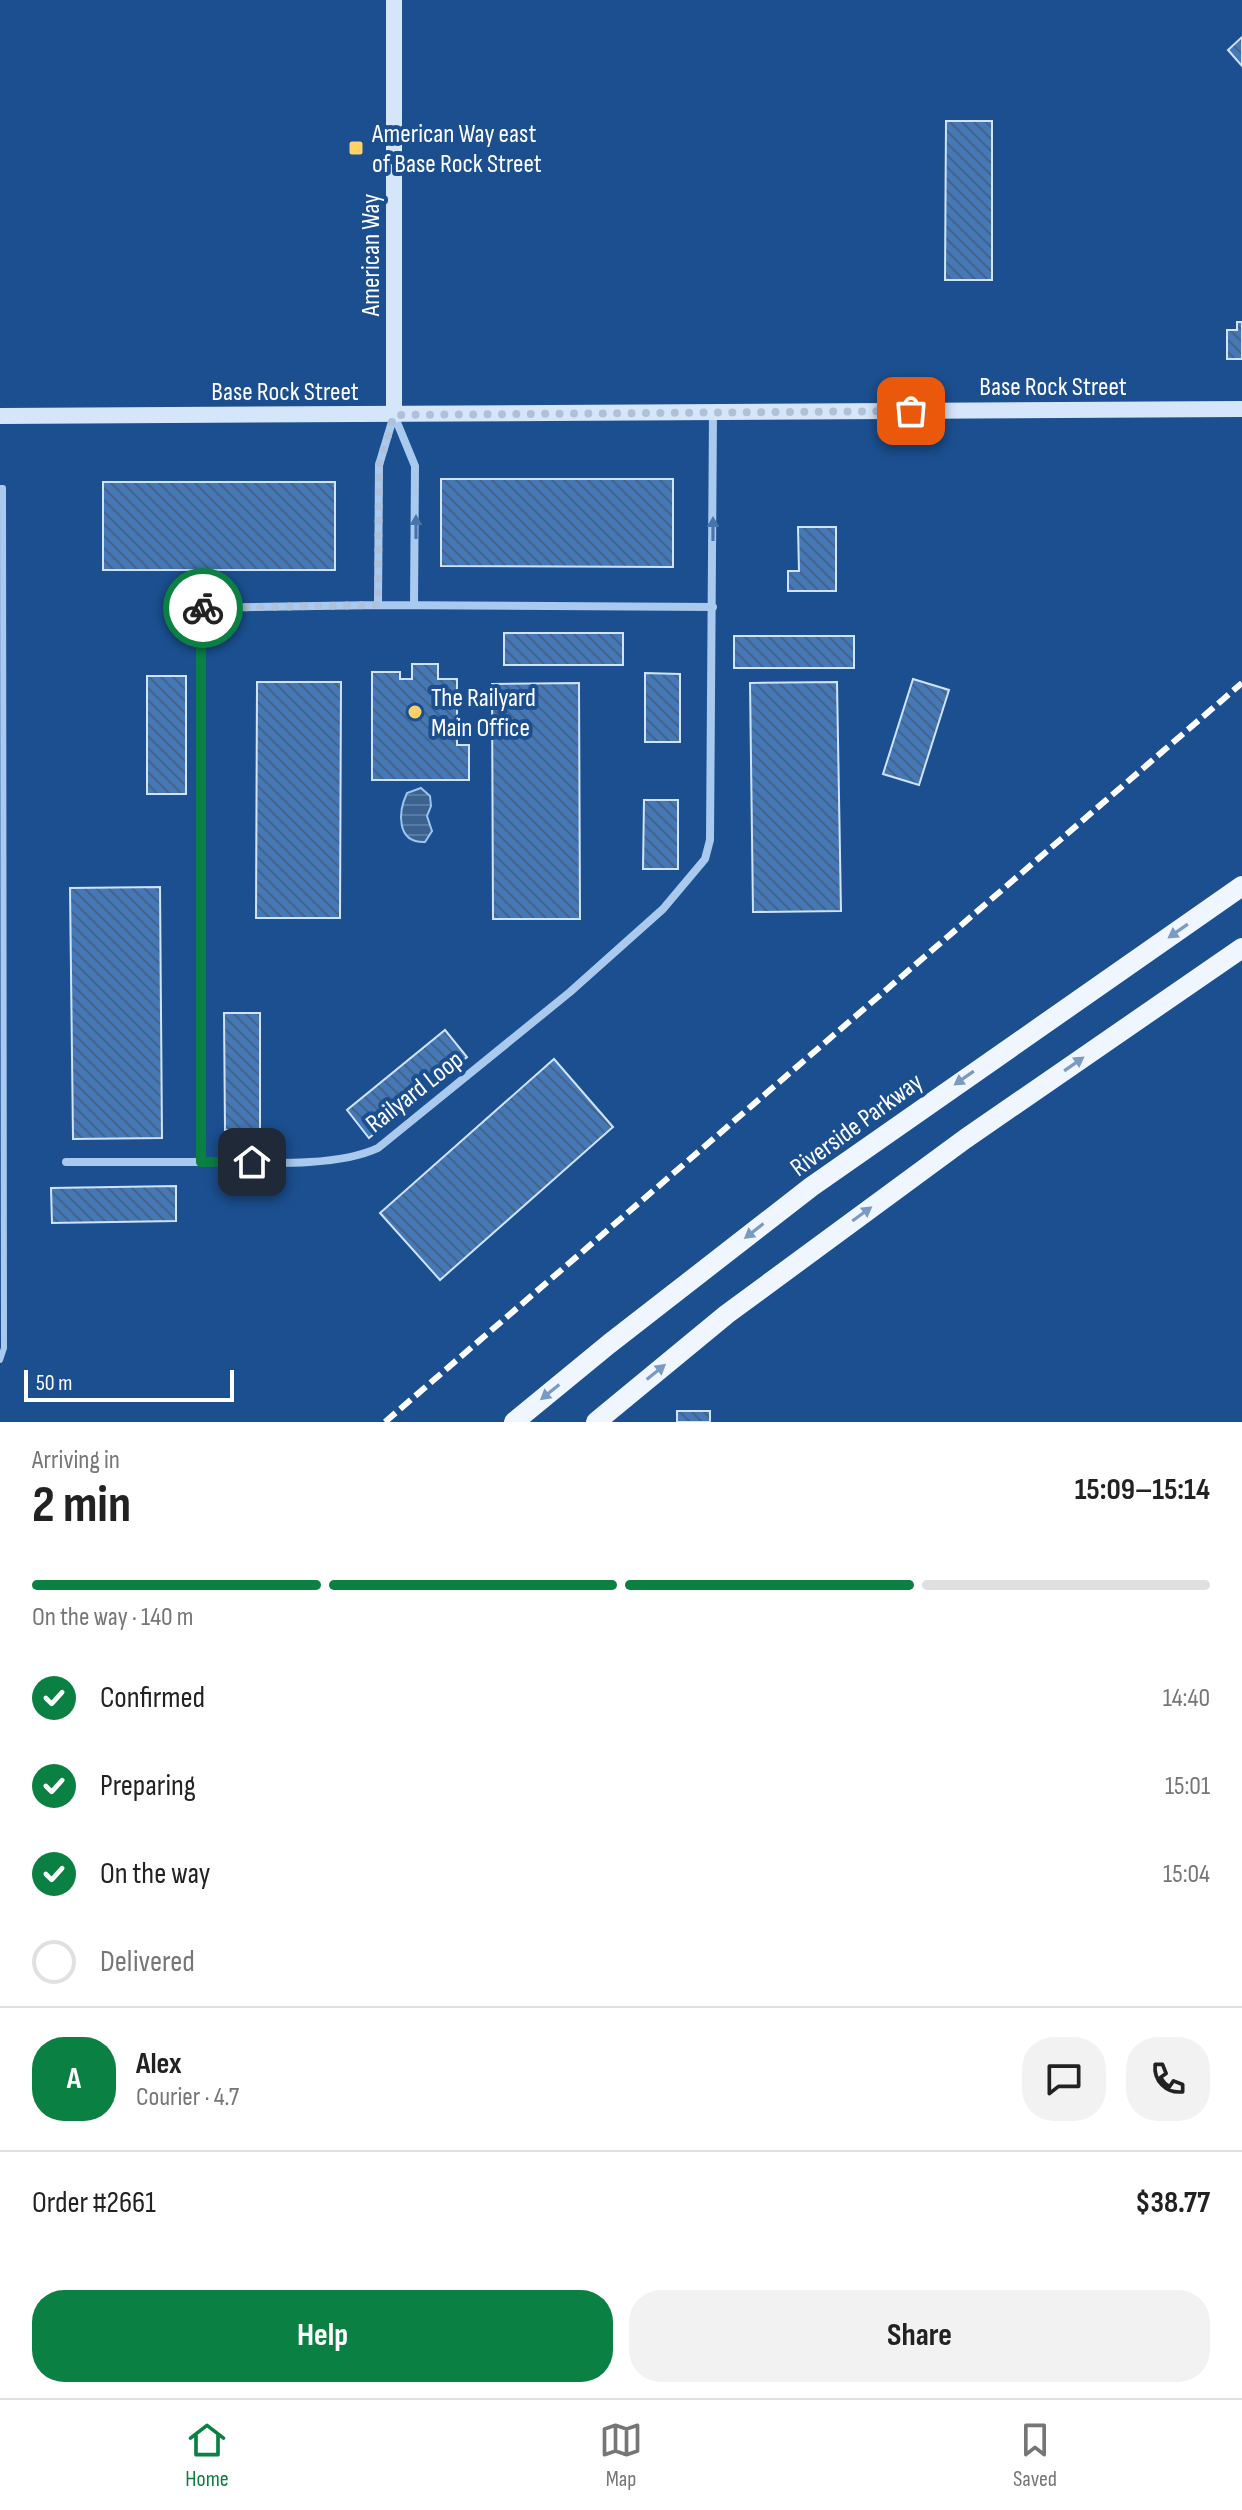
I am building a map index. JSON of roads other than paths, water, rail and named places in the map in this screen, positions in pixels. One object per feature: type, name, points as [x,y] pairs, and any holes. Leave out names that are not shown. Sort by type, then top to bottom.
[{"type":"main road","name":"Riverside Parkway","points":[[514,1422],[811,1187],[1242,886]]},
{"type":"main road","points":[[596,1422],[727,1314],[952,1148],[1242,948]]},
{"type":"street","name":"American Way","points":[[394,0],[394,415]]},
{"type":"street","name":"Base Rock Street","points":[[0,416],[1242,409]]},
{"type":"street","name":"Railyard Loop","points":[[66,1162],[306,1161],[362,1155],[378,1148],[570,992],[663,909],[705,859],[710,840],[713,412]]},
{"type":"street","points":[[378,605],[379,465],[394,415]]},
{"type":"street","points":[[394,415],[415,466],[414,605]]},
{"type":"street","points":[[201,1162],[201,608],[378,605],[713,607]]},
{"type":"lane","points":[[0,488],[3,488],[4,1285],[4,1348],[0,1360]]},
{"type":"water","points":[[421,788],[430,796],[431,806],[427,816],[432,831],[425,842],[416,841],[404,832],[401,817],[407,793]]},
{"type":"railway","points":[[385,1422],[1242,683]]},
{"type":"place","name":"American Way east of Base Rock Street","points":[[356,148]]},
{"type":"place","name":"The Railyard Main Office","points":[[415,712]]}]
